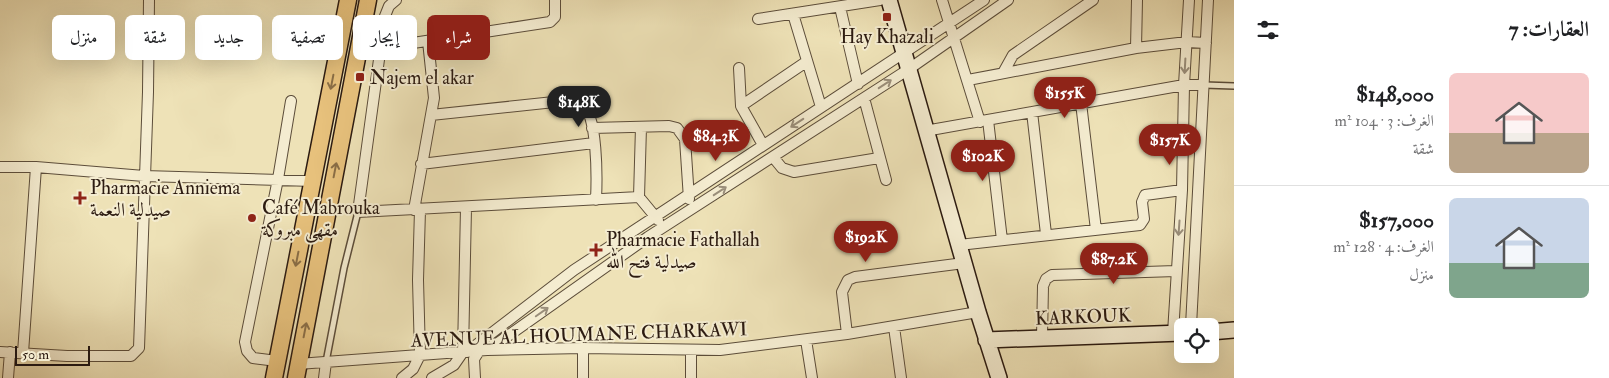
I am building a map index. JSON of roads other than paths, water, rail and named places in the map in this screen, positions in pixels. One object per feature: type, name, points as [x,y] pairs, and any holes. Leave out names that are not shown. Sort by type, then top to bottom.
[{"type":"main road","points":[[348,0],[276,365],[285,377],[298,367],[368,0]]},
{"type":"main road","points":[[888,0],[905,53],[986,340],[999,378]]},
{"type":"main road","points":[[1219,331],[1234,330]]},
{"type":"main road","name":"KARKOUK","points":[[986,340],[1174,333]]},
{"type":"main road","points":[[276,365],[292,348],[298,367]]},
{"type":"street","points":[[8,378],[5,352],[131,356],[136,354],[139,348],[149,0]]},
{"type":"street","points":[[386,15],[387,10],[396,0]]},
{"type":"street","points":[[490,32],[552,22],[556,16],[555,0]]},
{"type":"street","points":[[758,19],[880,0]]},
{"type":"street","points":[[942,0],[968,80],[984,121],[1002,240]]},
{"type":"street","points":[[432,378],[448,370],[465,352],[574,270],[984,0]]},
{"type":"street","points":[[475,378],[474,359],[483,350],[663,227],[909,69],[1008,0]]},
{"type":"street","points":[[1003,73],[1013,55],[1094,0]]},
{"type":"street","points":[[1136,48],[1137,0]]},
{"type":"street","points":[[1178,318],[1176,271],[1182,190],[1184,85],[1190,0]]},
{"type":"street","points":[[1190,318],[1208,0]]},
{"type":"street","points":[[840,7],[858,84]]},
{"type":"street","points":[[793,14],[821,107]]},
{"type":"street","points":[[968,80],[1136,48],[1187,42],[1206,43]]},
{"type":"street","points":[[380,60],[358,212],[466,208],[639,197]]},
{"type":"street","points":[[402,378],[413,369],[420,355],[417,210],[421,164],[434,98],[431,60]]},
{"type":"street","points":[[741,106],[806,62]]},
{"type":"street","points":[[739,68],[741,106],[763,145]]},
{"type":"street","points":[[926,131],[1184,85],[1204,85]]},
{"type":"street","points":[[864,98],[886,180]]},
{"type":"street","points":[[276,365],[253,358],[245,347],[278,179],[291,101]]},
{"type":"street","points":[[431,116],[577,101],[584,104],[592,128],[597,159],[596,200]]},
{"type":"street","points":[[1081,103],[1096,230]]},
{"type":"street","points":[[1032,112],[1046,234]]},
{"type":"street","points":[[592,128],[669,126],[681,131],[685,139],[690,210]]},
{"type":"street","points":[[641,127],[639,197],[663,227]]},
{"type":"street","points":[[421,164],[594,143]]},
{"type":"street","points":[[773,157],[782,168],[794,172],[880,158]]},
{"type":"street","points":[[0,167],[144,176],[313,181]]},
{"type":"street","points":[[23,353],[36,168]]},
{"type":"street","points":[[959,246],[1046,234],[1140,225],[1144,219],[1142,202],[1144,195],[1182,190]]},
{"type":"street","points":[[465,352],[466,208]]},
{"type":"street","points":[[847,334],[842,292],[848,280],[964,263]]},
{"type":"street","points":[[1042,337],[1043,286],[1046,279],[1052,275],[1176,271]]},
{"type":"street","name":"AVENUE AL HOUMANE CHARKAWI","points":[[298,367],[326,362],[483,350],[583,348],[720,350],[847,334],[978,312]]},
{"type":"street","points":[[894,327],[901,378]]},
{"type":"street","points":[[806,340],[812,378]]},
{"type":"street","points":[[583,348],[583,378]]},
{"type":"street","points":[[691,351],[691,378]]},
{"type":"street","points":[[324,378],[326,362]]},
{"type":"lane","points":[[1204,85],[1234,86]]},
{"type":"lane","points":[[326,362],[344,268],[358,212]]},
{"type":"place","name":"Hay Khazali","points":[[887,17]]},
{"type":"place","name":"Najem el akar","points":[[360,77]]},
{"type":"place","name":"Pharmacie Anniema صيدلية النعمة","points":[[80,198]]},
{"type":"place","name":"Café Mabrouka مقهى مبروكة","points":[[252,218]]},
{"type":"place","name":"Pharmacie Fathallah صيدلية فتح الله","points":[[596,250]]}]
